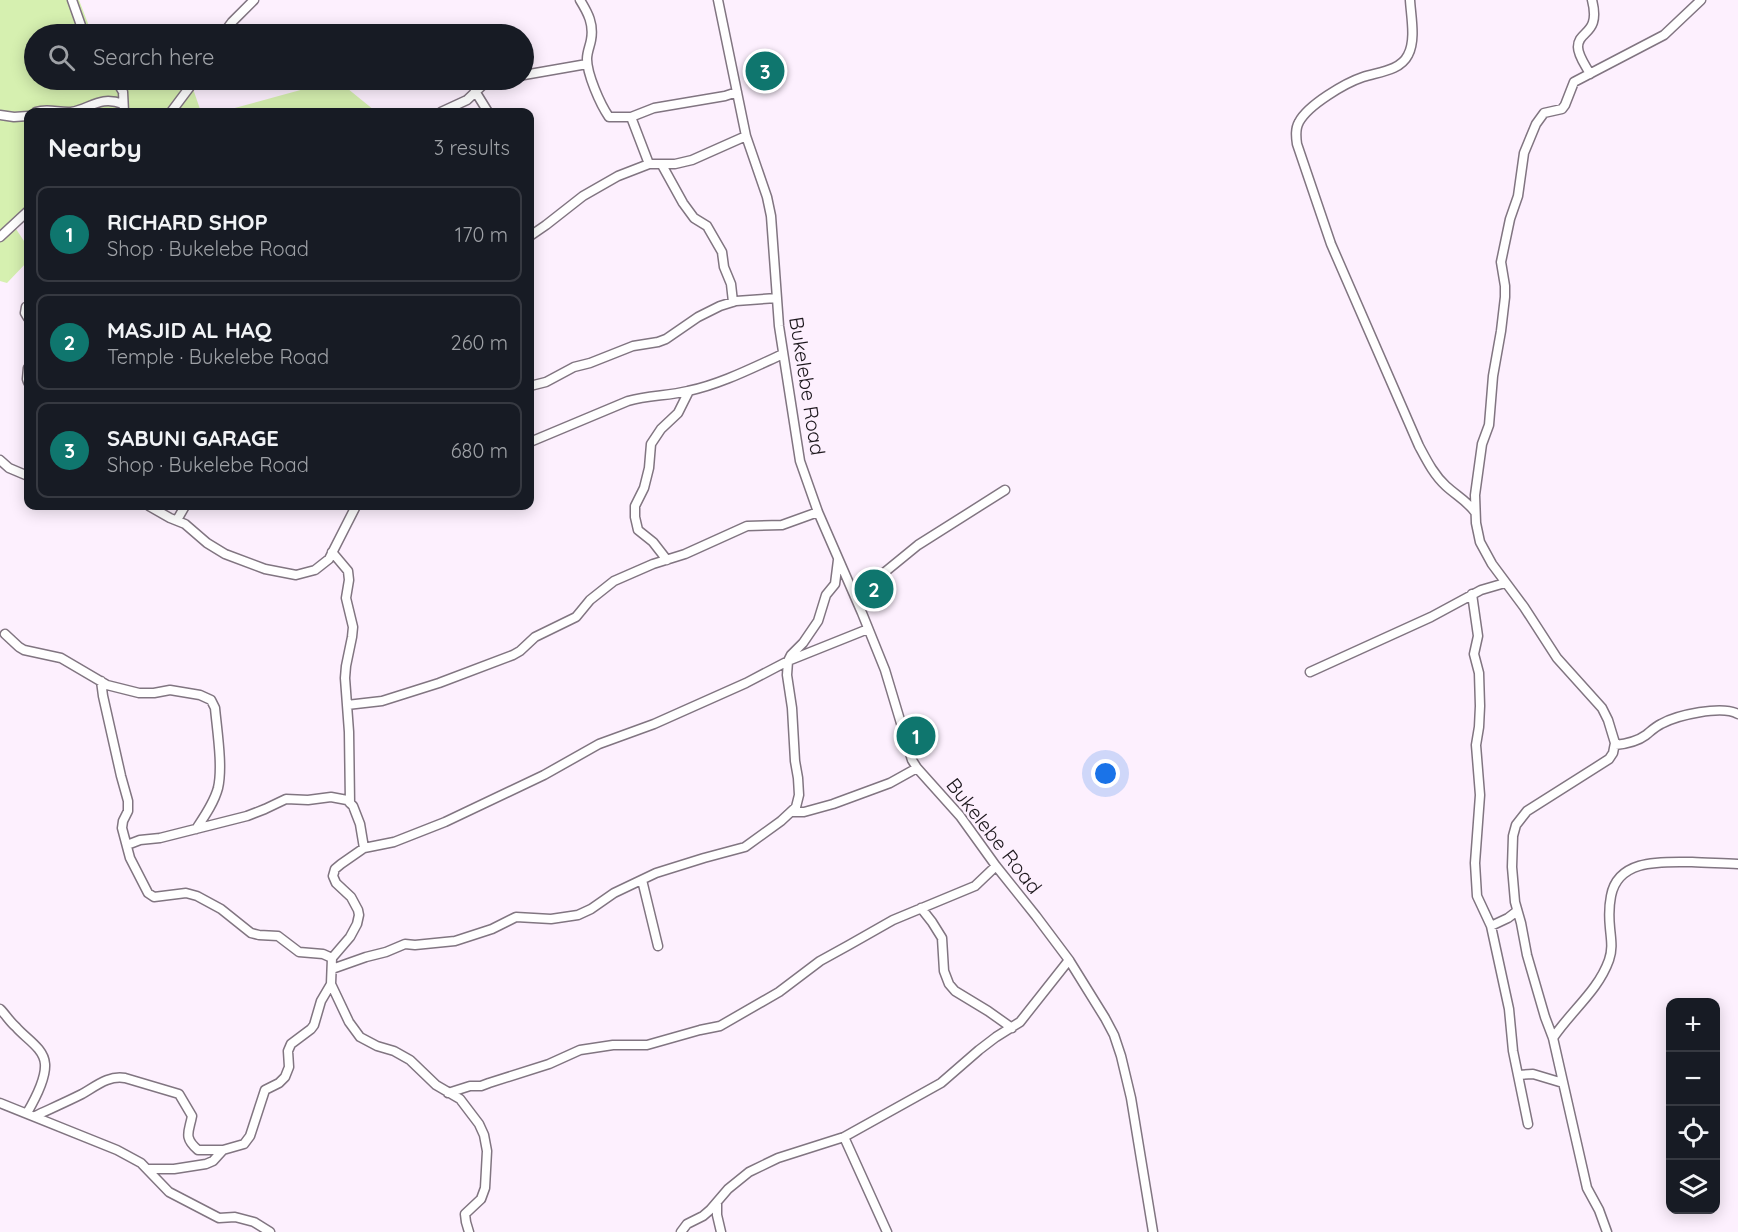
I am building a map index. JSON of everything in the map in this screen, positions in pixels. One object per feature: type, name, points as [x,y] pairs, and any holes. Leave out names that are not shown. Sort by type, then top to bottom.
[{"type":"street","points":[[72,0],[80,24]]},
{"type":"street","points":[[230,24],[254,0]]},
{"type":"street","points":[[580,0],[590,17],[592,29],[587,64],[608,116],[631,117],[654,108],[737,92]]},
{"type":"street","name":"Bukelebe Road","points":[[718,0],[746,136],[767,197],[771,216],[783,354],[801,461],[818,512],[885,670],[909,753],[916,768],[960,816],[1069,960],[1106,1018],[1114,1035],[1131,1098],[1153,1232]]},
{"type":"street","points":[[1410,0],[1411,48],[1404,61],[1349,83],[1315,105],[1299,121],[1296,129],[1297,144],[1331,244],[1419,446],[1436,476],[1449,489],[1466,500],[1476,512]]},
{"type":"street","points":[[1590,74],[1578,47],[1594,23],[1592,0]]},
{"type":"street","points":[[1607,1232],[1599,1210],[1587,1188],[1553,1038],[1527,956],[1517,911],[1512,852],[1516,825],[1527,811],[1606,762],[1613,753],[1615,745],[1608,720],[1598,702],[1557,658],[1524,607],[1492,564],[1480,542],[1475,495],[1482,444],[1489,425],[1493,376],[1505,297],[1502,262],[1510,219],[1518,196],[1524,153],[1539,119],[1547,112],[1562,110],[1576,80],[1664,35],[1701,0]]},
{"type":"street","points":[[534,73],[587,64]]},
{"type":"street","points":[[122,90],[123,108]]},
{"type":"street","points":[[174,108],[188,90]]},
{"type":"street","points":[[450,108],[467,100],[475,91],[486,108]]},
{"type":"street","points":[[82,108],[111,101],[123,108]]},
{"type":"street","points":[[2,117],[24,116]]},
{"type":"street","points":[[631,117],[649,164]]},
{"type":"street","points":[[534,233],[583,196],[618,176],[649,164],[675,164],[692,160],[746,136]]},
{"type":"street","points":[[662,165],[683,203],[694,218],[706,226],[722,252],[724,267],[731,284],[733,302]]},
{"type":"street","points":[[0,237],[24,215]]},
{"type":"street","points":[[534,385],[546,382],[574,367],[633,346],[658,342],[706,312],[733,302],[777,297]]},
{"type":"street","points":[[534,440],[628,401],[689,391],[735,376],[783,354]]},
{"type":"street","points":[[667,560],[653,542],[638,530],[635,506],[650,468],[651,444],[661,429],[678,412],[689,391]]},
{"type":"street","points":[[0,460],[9,468],[24,474]]},
{"type":"street","points":[[856,598],[918,545],[1005,490]]},
{"type":"street","points":[[156,510],[190,527],[207,543],[225,554],[277,572],[296,575],[315,570],[326,562],[354,510]]},
{"type":"street","points":[[177,520],[183,510]]},
{"type":"street","points":[[347,705],[381,701],[439,683],[513,655],[535,637],[576,617],[612,582],[685,554],[747,526],[782,525],[818,512]]},
{"type":"street","points":[[332,552],[345,565],[349,576],[345,598],[353,627],[345,671],[350,803],[360,824],[364,848]]},
{"type":"street","points":[[332,969],[405,944],[423,945],[462,939],[492,929],[516,917],[560,918],[578,915],[614,893],[656,873],[745,847],[792,812],[798,801],[799,786],[787,675],[788,661],[816,626],[826,595],[835,584],[838,560]]},
{"type":"street","points":[[1310,672],[1420,622],[1472,594],[1505,583]]},
{"type":"street","points":[[1472,594],[1478,636],[1474,654],[1479,674],[1480,706],[1476,745],[1480,795],[1475,863],[1476,889],[1478,900],[1491,926],[1509,1009],[1513,1051],[1528,1124]]},
{"type":"street","points":[[31,1114],[81,1094],[102,1082],[120,1077],[179,1094],[192,1116],[187,1132],[190,1142],[198,1150],[223,1150],[244,1144],[250,1136],[265,1090],[285,1077],[289,1067],[289,1047],[312,1029],[321,1001],[331,984],[332,958],[353,933],[359,915],[358,910],[351,897],[336,883],[333,872],[337,866],[364,848],[394,842],[445,822],[544,775],[599,744],[654,724],[746,683],[788,661],[868,629]]},
{"type":"street","points":[[5,634],[19,647],[62,658],[107,685],[139,693],[170,690],[208,698],[213,704],[216,726],[219,782],[213,802],[196,829]]},
{"type":"street","points":[[101,681],[104,704],[128,801],[128,811],[122,823],[132,864],[144,888],[151,896],[157,897],[186,893],[197,896],[221,909],[251,933],[278,936],[301,953],[323,954],[332,958]]},
{"type":"street","points":[[1615,745],[1641,738],[1661,723],[1683,717],[1721,709],[1738,714]]},
{"type":"street","points":[[792,812],[804,812],[833,804],[890,783],[916,768]]},
{"type":"street","points":[[127,845],[246,816],[286,799],[308,800],[332,797],[350,803]]},
{"type":"street","points":[[1553,1038],[1564,1021],[1598,983],[1610,959],[1611,896],[1615,883],[1621,875],[1635,867],[1664,862],[1738,864]]},
{"type":"street","points":[[448,1093],[470,1086],[481,1086],[549,1064],[580,1050],[613,1045],[647,1045],[717,1027],[780,992],[830,956],[892,920],[975,886],[996,866]]},
{"type":"street","points":[[642,880],[657,946]]},
{"type":"street","points":[[921,908],[942,938],[944,972],[949,984],[955,991],[1012,1028]]},
{"type":"street","points":[[1491,926],[1517,911]]},
{"type":"street","points":[[681,1232],[684,1226],[704,1216],[728,1189],[749,1172],[778,1158],[844,1137],[941,1083],[979,1050],[1026,1017],[1069,960]]},
{"type":"street","points":[[331,984],[349,1022],[360,1038],[410,1060],[436,1084],[463,1102],[479,1124],[487,1151],[487,1176],[481,1199],[465,1214],[469,1232]]},
{"type":"street","points":[[0,1009],[43,1057],[45,1066],[31,1114]]},
{"type":"street","points":[[1518,1075],[1533,1074],[1563,1083]]},
{"type":"street","points":[[0,1102],[117,1150],[141,1163],[169,1192],[219,1218],[235,1217],[254,1222],[270,1232]]},
{"type":"street","points":[[844,1137],[887,1232]]},
{"type":"street","points":[[148,1169],[174,1169],[206,1164],[213,1161],[223,1150]]},
{"type":"street","points":[[717,1204],[721,1232]]},
{"type":"green space","points":[[0,0],[79,0],[88,24],[24,24],[24,90],[193,90],[200,108],[24,108],[24,218],[14,226],[24,241],[24,265],[7,283],[0,281]]},
{"type":"green space","points":[[300,90],[349,90],[372,108],[235,108]]},
{"type":"place","name":"SABUNI GARAGE","points":[[765,71]]},
{"type":"place","name":"MASJID AL HAQ","points":[[874,589]]},
{"type":"place","name":"RICHARD SHOP","points":[[916,736]]}]
